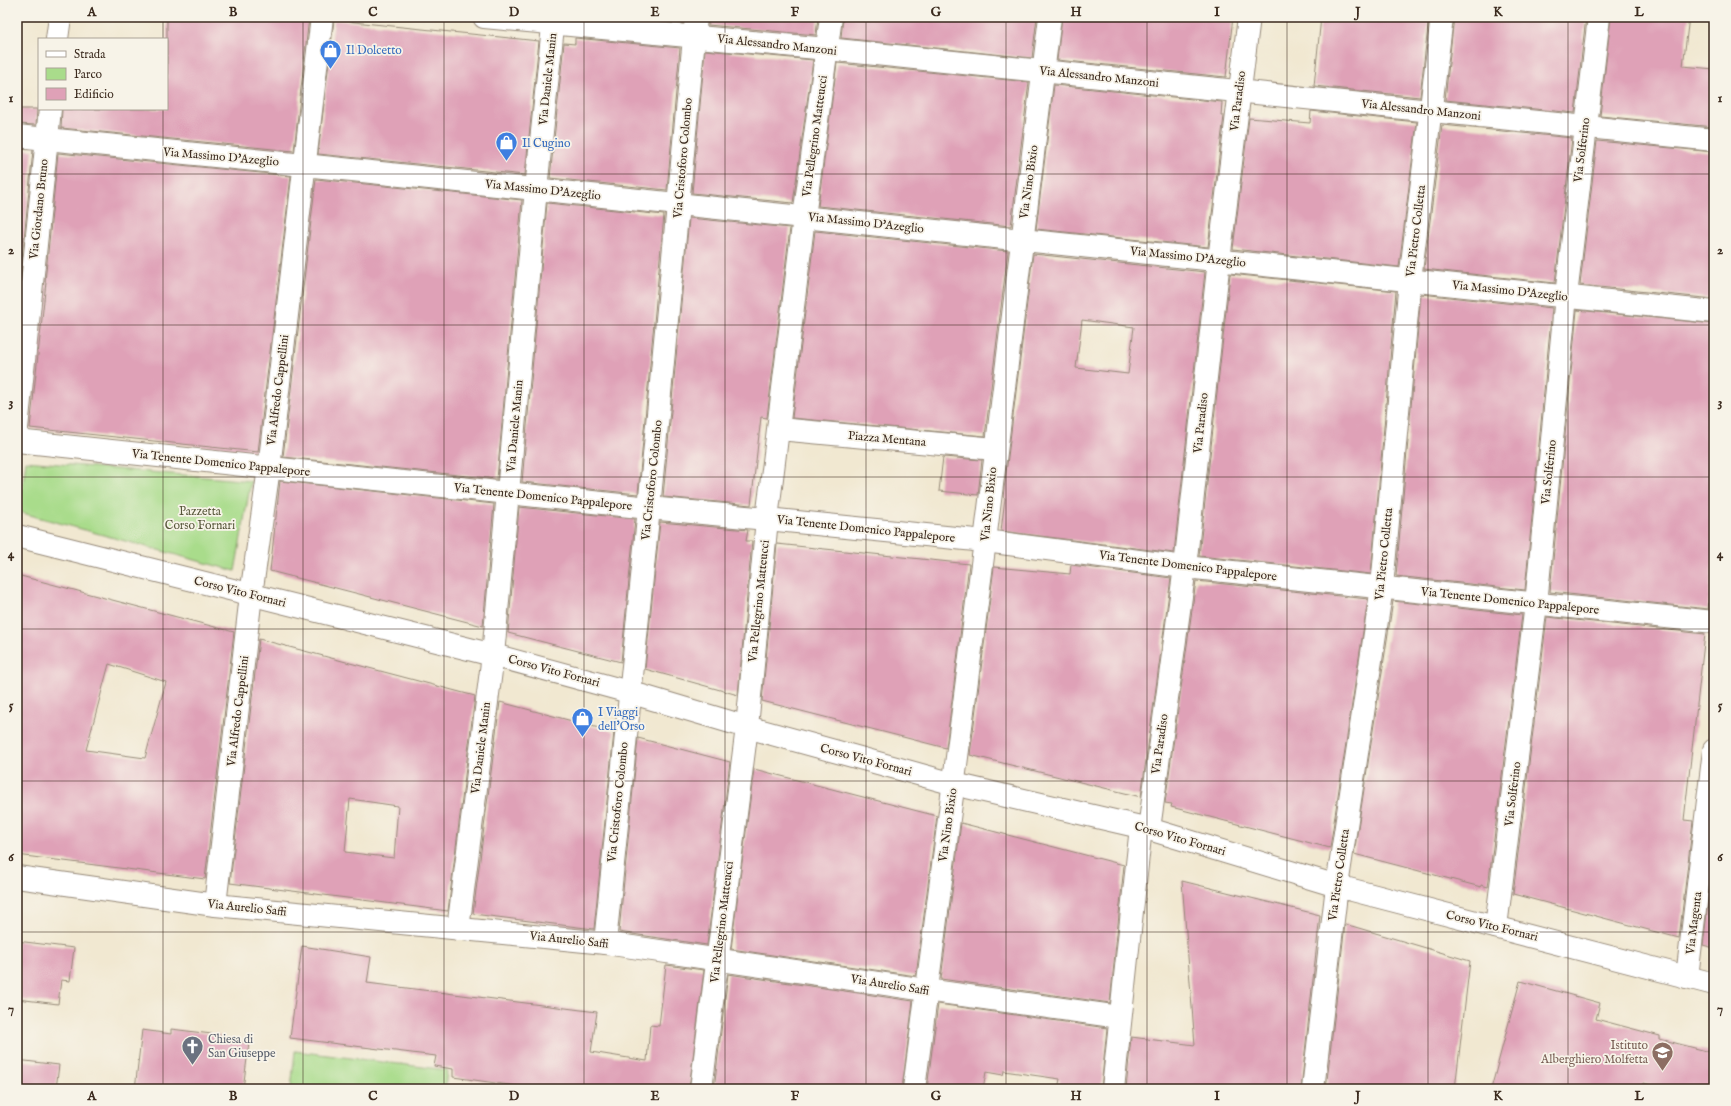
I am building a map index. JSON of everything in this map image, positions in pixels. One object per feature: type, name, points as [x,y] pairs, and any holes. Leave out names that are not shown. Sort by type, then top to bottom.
[{"type":"street","points":[[57,38],[60,17]]},
{"type":"street","name":"Via Alfredo Cappellini","points":[[215,905],[251,595],[269,468],[322,17]]},
{"type":"street","name":"Via Alessandro Manzoni","points":[[484,17],[695,27],[827,50],[1714,140]]},
{"type":"street","name":"Via Pellegrino Matteucci","points":[[701,1089],[747,727],[767,519],[804,217],[831,17]]},
{"type":"street","name":"Via Nino Bixio","points":[[914,1089],[985,542],[995,449],[1050,17]]},
{"type":"street","name":"Via Paradiso","points":[[1113,1089],[1120,1017],[1145,828],[1185,567],[1218,260],[1249,17]]},
{"type":"street","name":"Via Pietro Colletta","points":[[1313,1089],[1337,886],[1382,587],[1410,280],[1442,17]]},
{"type":"street","name":"Via Solferino","points":[[1496,926],[1536,604],[1566,296],[1599,17]]},
{"type":"street","name":"Via Daniele Manin","points":[[458,929],[494,655],[536,189],[554,20]]},
{"type":"street","name":"Via Cristoforo Colombo","points":[[605,943],[629,692],[649,508],[695,27]]},
{"type":"street","name":"Via Giordano Bruno","points":[[17,428],[50,110]]},
{"type":"street","name":"Via Massimo D'Azeglio","points":[[17,136],[304,164],[678,205],[1714,312]]},
{"type":"street","name":"Piazza Mentana","points":[[779,429],[995,449]]},
{"type":"street","name":"Via Tenente Domenico Pappalepore","points":[[17,441],[985,542],[1185,567],[1714,622]]},
{"type":"street","name":"Corso Vito Fornari","points":[[17,536],[494,655],[954,784],[1145,828],[1337,886],[1496,926],[1714,984]]},
{"type":"street","name":"Via Magenta","points":[[1687,977],[1714,750]]},
{"type":"street","name":"Via Aurelio Saffi","points":[[17,877],[215,905],[605,943],[1120,1017]]},
{"type":"green space","name":"Pazzetta Corso Fornari","points":[[26,461],[251,481],[235,571],[19,512]]},
{"type":"green space","points":[[295,1051],[447,1070],[445,1089],[291,1089]]},
{"type":"building","points":[[167,17],[309,17],[294,151],[61,128],[62,110],[168,110]]},
{"type":"building","points":[[619,17],[683,17],[683,23]]},
{"type":"building","points":[[708,17],[818,17],[816,35],[708,25]]},
{"type":"building","points":[[843,17],[1037,17],[1032,58],[841,38]]},
{"type":"building","points":[[1062,17],[1233,17],[1226,77],[1057,60]]},
{"type":"building","points":[[1321,17],[1429,17],[1420,97],[1314,86]]},
{"type":"building","points":[[1454,17],[1586,17],[1575,113],[1445,100]]},
{"type":"building","points":[[1611,17],[1689,17],[1683,66],[1714,69],[1714,127],[1600,116]]},
{"type":"building","points":[[334,20],[539,41],[525,175],[318,154]]},
{"type":"building","points":[[575,38],[680,48],[667,190],[550,178],[564,43],[575,44]]},
{"type":"building","points":[[705,50],[813,60],[793,203],[692,193]]},
{"type":"building","points":[[837,63],[1029,82],[1011,226],[818,206]]},
{"type":"building","points":[[1054,85],[1222,102],[1221,116],[1224,116],[1208,247],[1036,229]]},
{"type":"building","points":[[17,109],[37,109],[36,125],[17,124]]},
{"type":"building","points":[[1311,111],[1417,122],[1399,267],[1233,249],[1249,118],[1310,123]]},
{"type":"building","points":[[1442,125],[1572,138],[1555,283],[1424,269]]},
{"type":"building","points":[[1597,141],[1714,152],[1714,299],[1580,285]]},
{"type":"building","points":[[17,149],[33,150],[20,280],[17,280]]},
{"type":"building","points":[[58,153],[291,176],[258,452],[30,428]]},
{"type":"building","points":[[316,179],[522,200],[497,479],[283,457]]},
{"type":"building","points":[[547,203],[664,215],[638,494],[522,482]]},
{"type":"building","points":[[689,218],[790,228],[767,418],[761,417],[751,505],[663,497]]},
{"type":"building","points":[[815,231],[1008,251],[985,436],[792,418]]},
{"type":"building","points":[[1033,254],[1205,272],[1174,553],[1001,531],[1005,498],[1003,497]],"holes":[[[1082,320],[1134,327],[1128,374],[1076,368]]]},
{"type":"building","points":[[1230,274],[1396,291],[1371,574],[1199,556]]},
{"type":"building","points":[[1421,294],[1552,308],[1525,590],[1396,576]]},
{"type":"building","points":[[1577,310],[1714,324],[1714,553],[1708,609],[1550,592]]},
{"type":"building","points":[[943,457],[982,460],[978,495],[939,491]]},
{"type":"building","points":[[280,481],[494,504],[483,626],[270,571]]},
{"type":"building","points":[[519,507],[635,519],[621,662],[508,633]]},
{"type":"building","points":[[660,522],[748,530],[746,541],[752,541],[738,695],[645,669]]},
{"type":"building","points":[[777,544],[969,564],[946,748],[762,701]]},
{"type":"building","points":[[1071,565],[1171,578],[1141,797],[970,755],[994,567],[1070,574]]},
{"type":"building","points":[[17,575],[234,632],[205,879],[17,855]],"holes":[[[109,664],[166,682],[145,758],[86,750]]]},
{"type":"building","points":[[1196,581],[1368,599],[1330,848],[1171,807],[1172,804],[1165,803]]},
{"type":"building","points":[[1393,601],[1522,615],[1488,887],[1481,885],[1481,887],[1354,854]]},
{"type":"building","points":[[1547,617],[1705,634],[1684,820],[1693,821],[1679,938],[1513,894]]},
{"type":"building","points":[[259,639],[475,696],[448,911],[230,883]],"holes":[[[350,799],[398,806],[394,858],[345,852]]]},
{"type":"building","points":[[500,702],[614,732],[594,929],[473,914]]},
{"type":"building","points":[[638,738],[730,762],[707,945],[619,932]]},
{"type":"building","points":[[754,769],[937,816],[916,976],[731,949]]},
{"type":"building","points":[[961,823],[1124,865],[1110,1003],[941,979]]},
{"type":"building","points":[[1714,856],[1714,948],[1703,945]]},
{"type":"building","points":[[1182,881],[1320,915],[1301,1089],[1126,1089],[1131,1037],[1195,1045]]},
{"type":"building","points":[[1345,924],[1470,961],[1455,1089],[1326,1089]]},
{"type":"building","points":[[17,941],[74,948],[70,981],[61,980],[58,1004],[17,999]]},
{"type":"building","points":[[302,946],[371,957],[367,983],[597,1012],[591,1052],[647,1061],[650,1025],[659,1026],[666,965],[704,970],[689,1089],[538,1089],[453,1077],[453,1069],[434,1066],[436,1056],[290,1038]]},
{"type":"building","points":[[728,974],[913,1001],[902,1089],[714,1089]]},
{"type":"building","points":[[1520,981],[1600,1003],[1596,1019],[1660,1036],[1660,1039],[1714,1053],[1714,1089],[1665,1089],[1644,1083],[1642,1089],[1491,1089]]},
{"type":"building","points":[[938,1004],[1107,1028],[1101,1089],[1058,1089],[1060,1079],[1004,1071],[1003,1075],[986,1072],[983,1089],[927,1089]]},
{"type":"building","name":"Chiesa di San Giuseppe","points":[[171,1029],[220,1035],[219,1039],[249,1043],[243,1089],[135,1089],[142,1030],[171,1034]]},
{"type":"building","points":[[17,1060],[59,1065],[56,1089],[17,1089]]},
{"type":"place","name":"Il Dolcetto","points":[[330,70]]},
{"type":"place","name":"Il Cugino","points":[[507,162]]},
{"type":"place","name":"I Viaggi dell'Orso","points":[[583,738]]},
{"type":"place","name":"Chiesa di San Giuseppe","points":[[192,1066]]},
{"type":"place","name":"Istituto Alberghiero Molfetta","points":[[1663,1072]]}]
